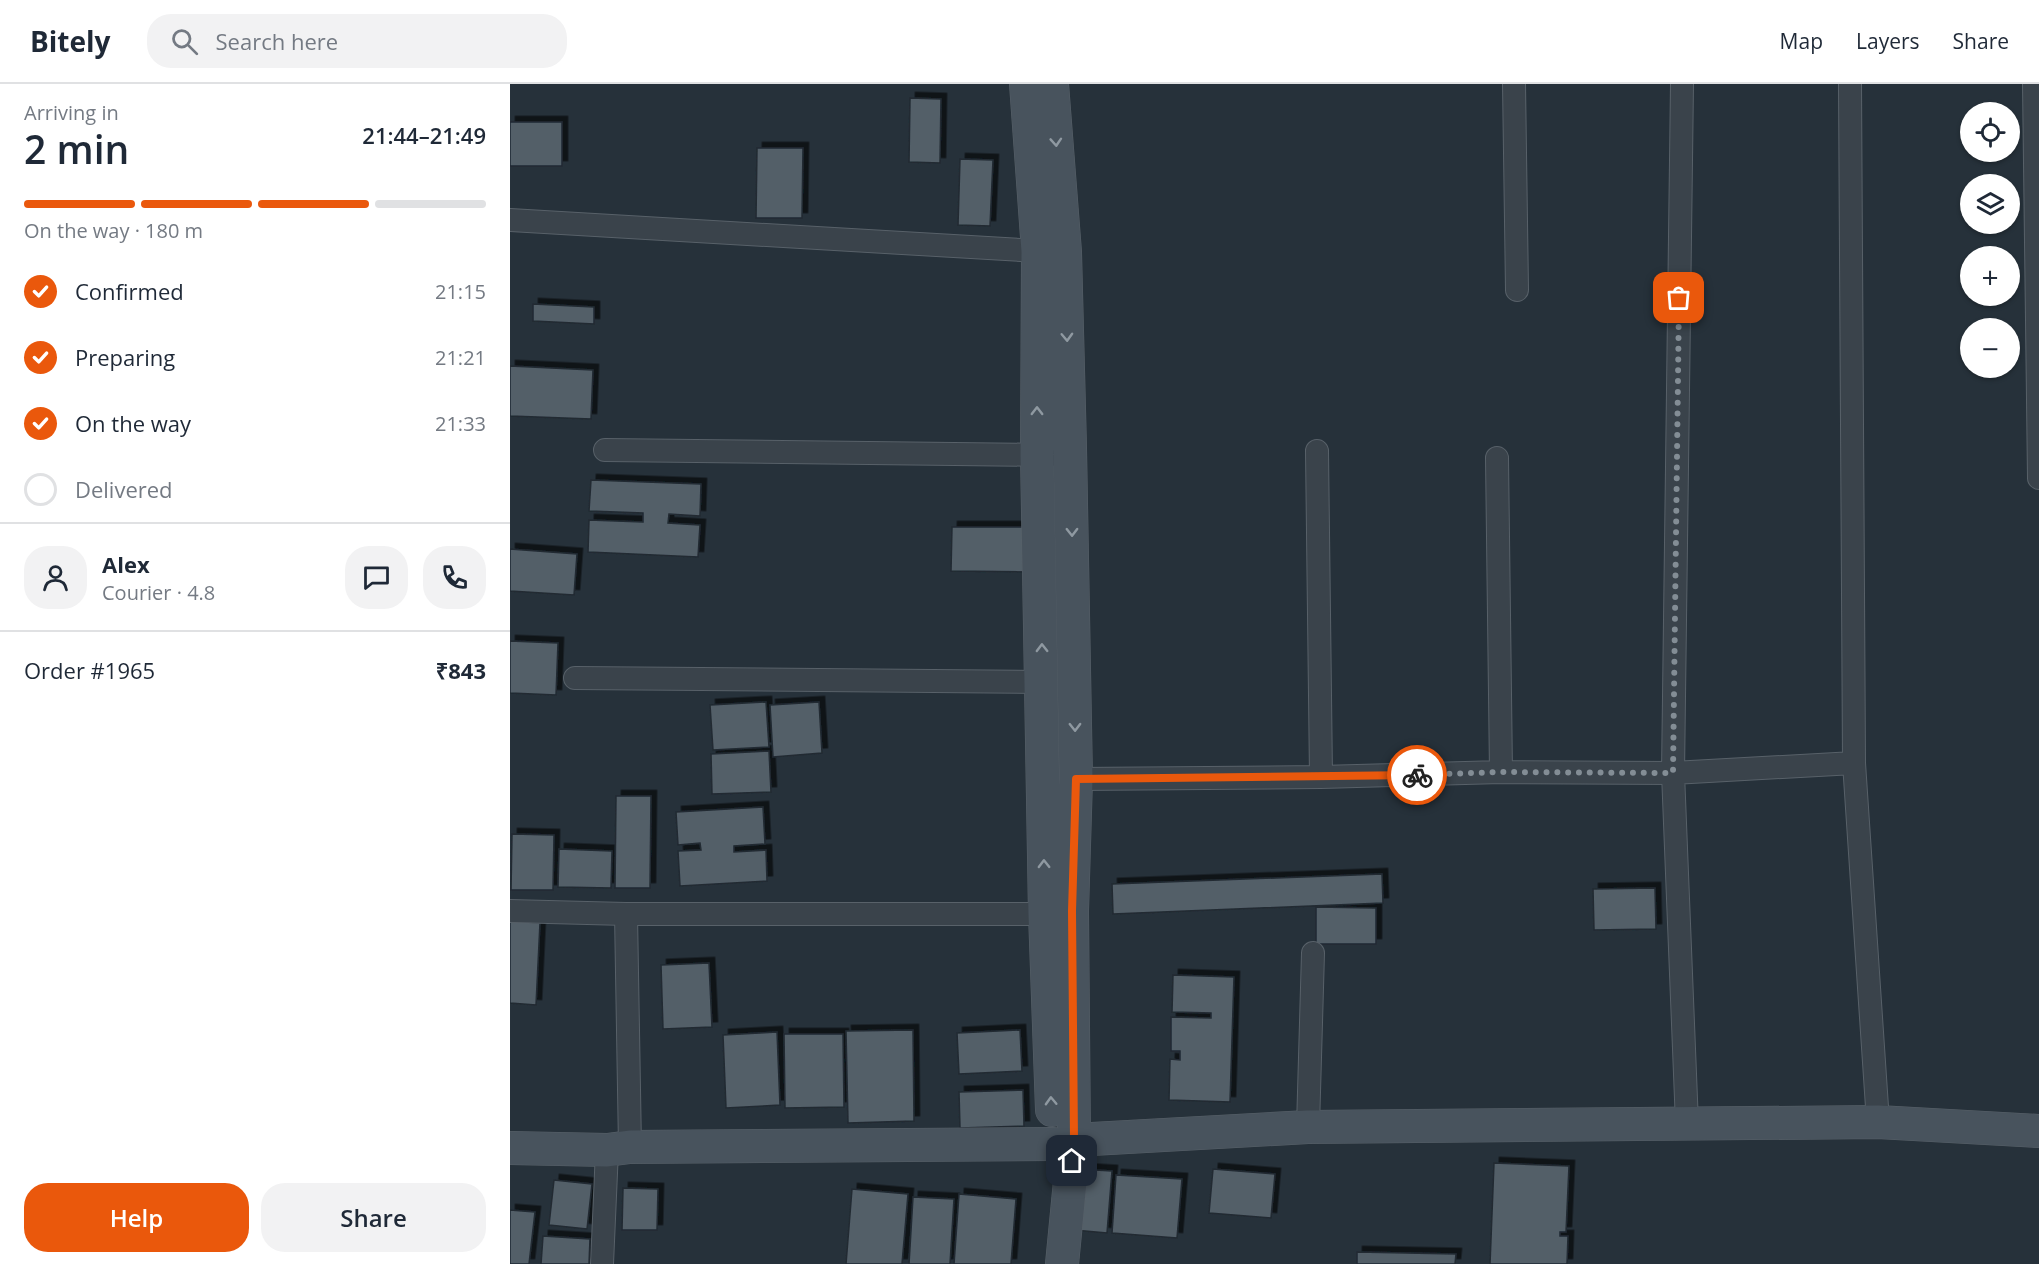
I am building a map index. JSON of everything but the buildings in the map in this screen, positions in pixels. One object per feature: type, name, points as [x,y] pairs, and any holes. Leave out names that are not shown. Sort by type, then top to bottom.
[{"type":"main road","points":[[1026,84],[1038,251],[1037,455],[1045,914],[1063,1142],[1041,1264]]},
{"type":"main road","points":[[1052,84],[1065,252],[1076,779],[1063,1142],[1062,1264]]},
{"type":"main road","points":[[510,1148],[619,1149],[1063,1142],[1308,1127],[1878,1122],[2039,1131]]},
{"type":"street","points":[[1514,84],[1517,290]]},
{"type":"street","points":[[1682,84],[1673,773],[1687,1124]]},
{"type":"street","points":[[1850,84],[1854,763],[1878,1122]]},
{"type":"street","points":[[2034,84],[2039,478]]},
{"type":"street","points":[[510,220],[1038,251]]},
{"type":"street","points":[[605,450],[1071,455]]},
{"type":"street","points":[[1317,451],[1321,777]]},
{"type":"street","points":[[1497,458],[1501,772]]},
{"type":"street","points":[[574,678],[1042,682]]},
{"type":"street","points":[[1076,779],[1321,777],[1501,772],[1673,773],[1854,763]]},
{"type":"street","points":[[510,911],[626,914],[1045,914]]},
{"type":"street","points":[[602,1264],[619,1149],[626,914]]},
{"type":"street","points":[[1308,1127],[1313,953]]},
{"type":"way so far","points":[[1417,775],[1501,772],[1673,773],[1679,298]]},
{"type":"route","points":[[1072,1161],[1074,1140],[1072,911],[1076,779],[1417,775]]}]
